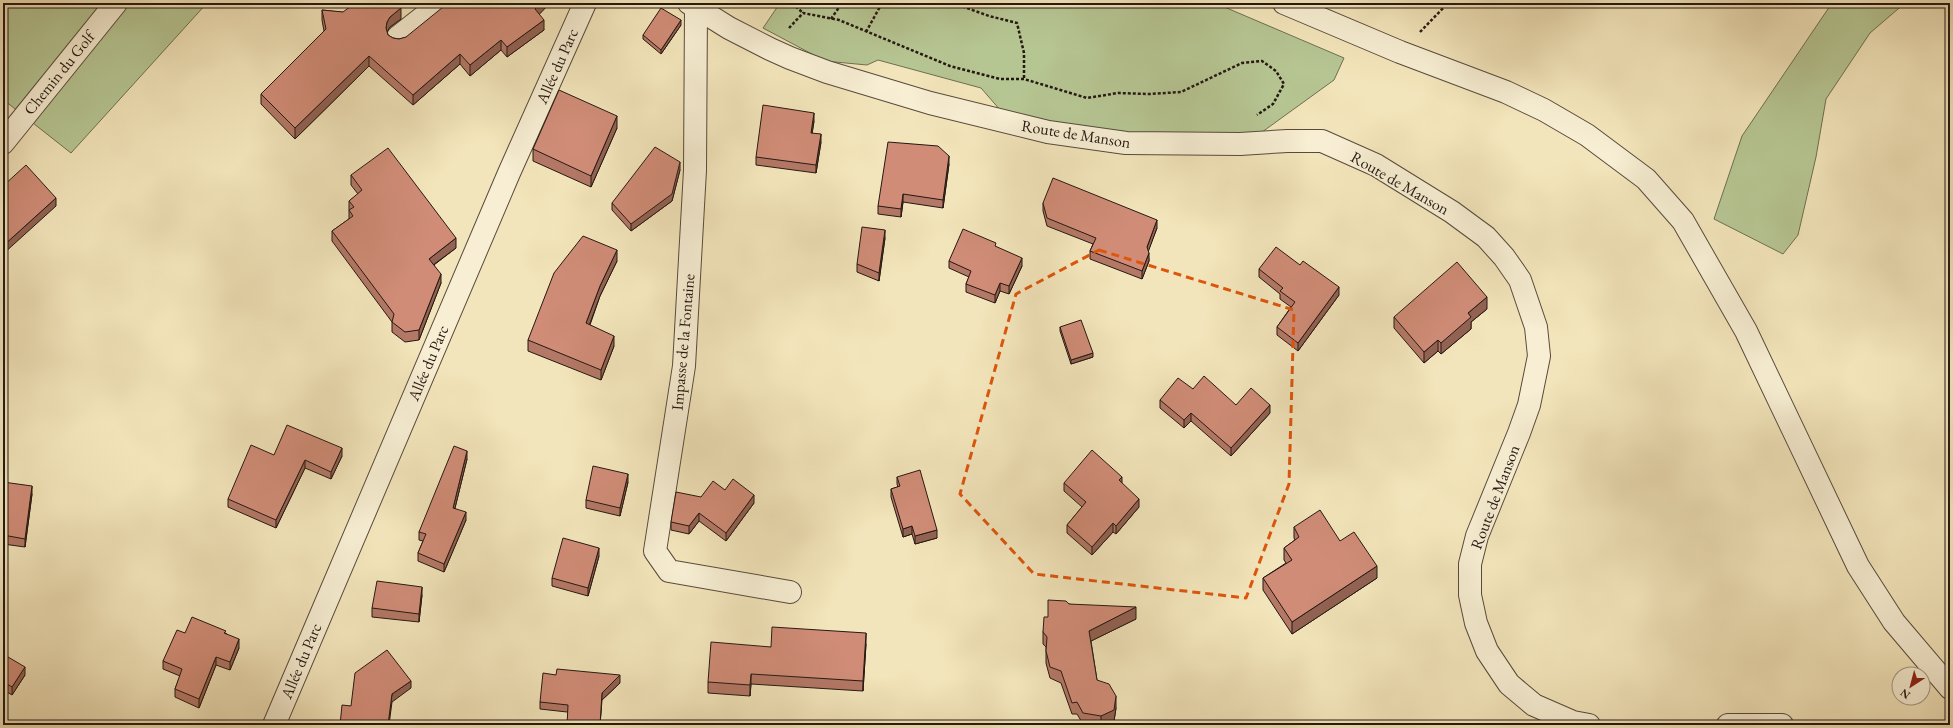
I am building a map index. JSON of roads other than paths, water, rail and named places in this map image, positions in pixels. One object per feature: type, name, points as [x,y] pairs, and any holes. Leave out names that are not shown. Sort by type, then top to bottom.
[{"type":"street","name":"Chemin du Golf","points":[[3,144],[116,3]]},
{"type":"street","points":[[398,37],[440,3]]},
{"type":"street","name":"Allée du Parc","points":[[274,725],[509,173],[585,3]]},
{"type":"street","points":[[1284,3],[1400,52],[1506,92],[1544,110],[1587,136],[1646,179],[1683,221],[1746,331],[1858,566],[1894,622],[1950,688]]},
{"type":"street","name":"Route de Manson","points":[[692,6],[729,28],[770,49],[827,72],[894,93],[1048,132],[1126,143],[1240,144],[1287,141],[1322,141],[1376,166],[1452,212],[1486,237],[1504,257],[1520,280],[1536,327],[1539,356],[1529,405],[1519,434],[1477,536],[1470,564],[1470,595],[1476,623],[1487,651],[1509,684],[1534,705],[1574,722],[1589,725]]},
{"type":"street","name":"Impasse de la Fontaine","points":[[692,6],[695,170],[684,366],[655,551],[669,571],[790,592]]},
{"type":"street","points":[[1728,725],[1782,725]]}]
